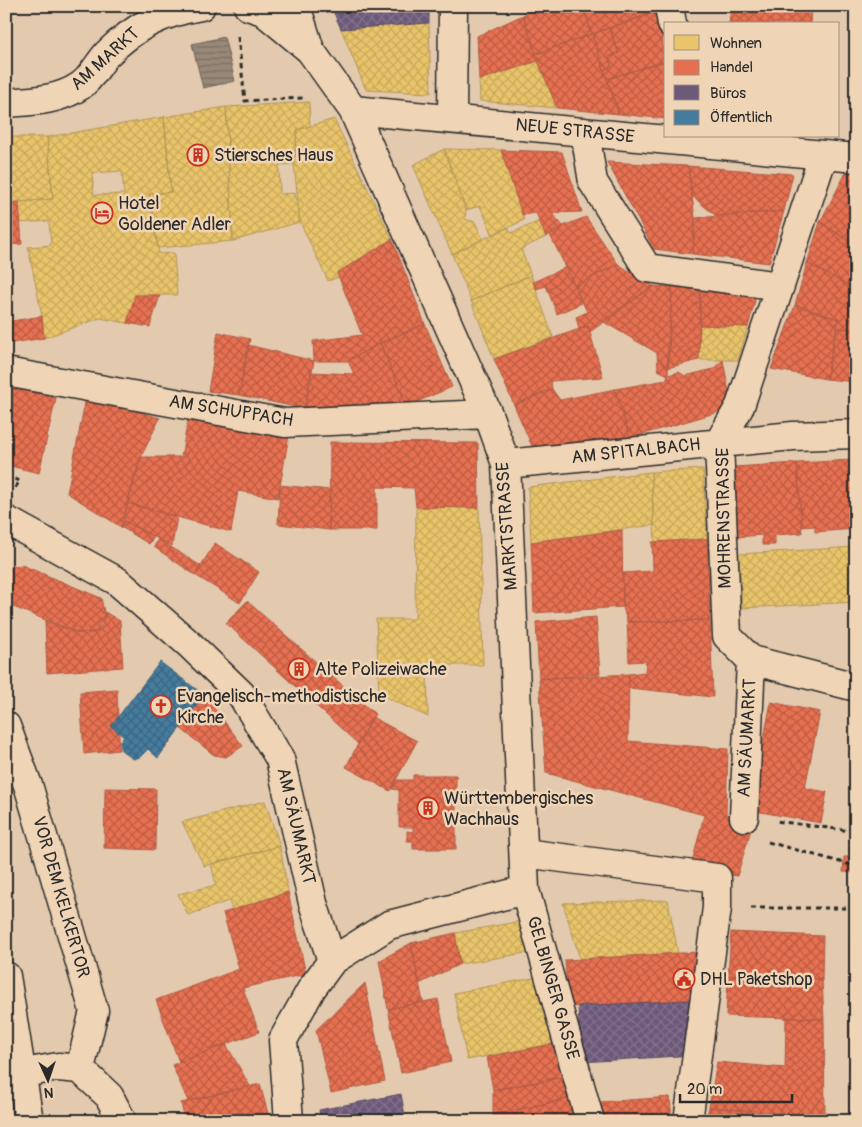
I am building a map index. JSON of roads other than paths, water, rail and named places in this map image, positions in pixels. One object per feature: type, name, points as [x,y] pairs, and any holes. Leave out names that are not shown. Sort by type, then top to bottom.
[{"type":"street","name":"AM MARKT","points":[[6,103],[64,95],[82,85],[106,55],[133,29],[154,20],[200,6]]},
{"type":"street","points":[[296,6],[310,50]]},
{"type":"street","points":[[452,119],[453,6]]},
{"type":"street","points":[[669,6],[672,22]]},
{"type":"street","points":[[242,18],[263,11],[310,50],[353,110]]},
{"type":"street","name":"NEUE STRASSE","points":[[353,110],[585,132],[664,137]]},
{"type":"street","name":"MARKTSTRASSE","points":[[353,110],[488,414],[506,464],[524,853]]},
{"type":"street","points":[[585,132],[593,182],[647,268],[780,286]]},
{"type":"street","name":"NEUE STRASSE","points":[[675,138],[822,156],[856,158]]},
{"type":"street","name":"MOHRENSTRASSE","points":[[751,660],[727,636],[719,443],[740,406],[822,156]]},
{"type":"street","name":"AM SCHUPPACH","points":[[6,372],[285,423],[488,414]]},
{"type":"street","name":"AM SPITALBACH","points":[[506,464],[793,436],[856,434]]},
{"type":"street","name":"AM SÄUMARKT","points":[[6,520],[117,580],[189,644],[241,694],[280,759],[314,903],[332,961]]},
{"type":"street","points":[[751,660],[856,687]]},
{"type":"street","name":"AM SÄUMARKT","points":[[744,817],[751,660]]},
{"type":"street","name":"VOR DEM KELKERTOR","points":[[6,726],[29,788],[94,1011],[80,1069]]},
{"type":"street","points":[[524,853],[717,878],[717,908],[688,1121]]},
{"type":"street","name":"GELBINGER GASSE","points":[[524,853],[525,890],[590,1121]]},
{"type":"street","points":[[289,1121],[283,1040],[312,988],[332,961],[389,924],[525,890]]},
{"type":"street","points":[[6,976],[14,1074],[29,1121]]},
{"type":"street","points":[[14,1074],[58,1067],[80,1069],[109,1096],[122,1121]]},
{"type":"place","name":"Stiersches Haus","points":[[198,155]]},
{"type":"place","name":"Hotel Goldener Adler","points":[[102,213]]},
{"type":"place","name":"Alte Polizeiwache","points":[[299,669]]},
{"type":"place","name":"Evangelisch-methodistische Kirche","points":[[161,706]]},
{"type":"place","name":"Württembergisches Wachhaus","points":[[428,808]]},
{"type":"place","name":"DHL Paketshop","points":[[684,979]]}]
